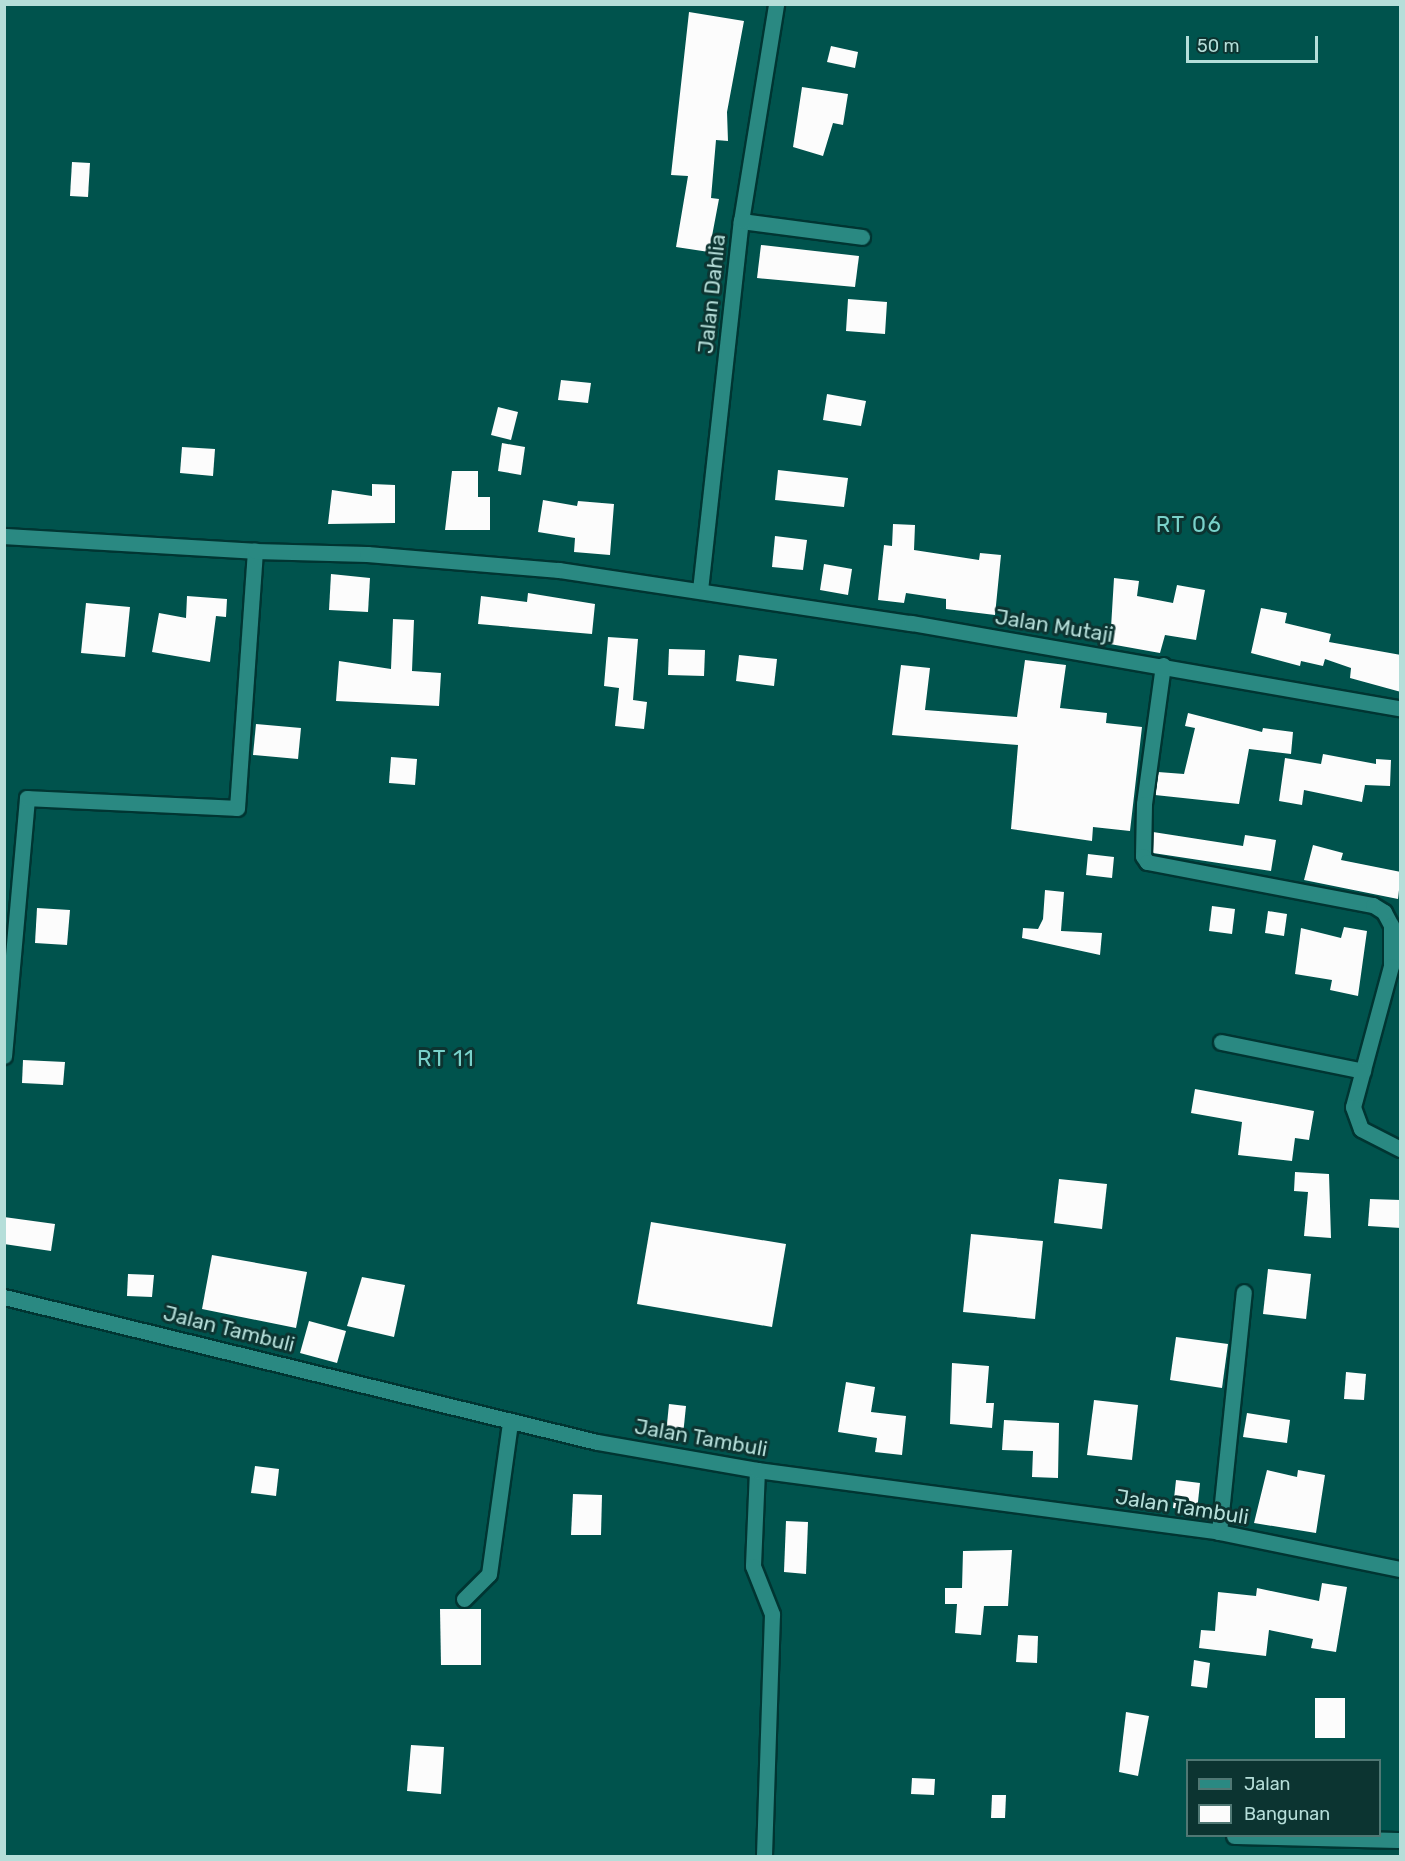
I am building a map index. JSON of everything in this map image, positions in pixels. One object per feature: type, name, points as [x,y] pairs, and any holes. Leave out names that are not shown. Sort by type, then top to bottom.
[{"type":"street","name":"Jalan Dahlia","points":[[700,590],[741,221],[776,4]]},
{"type":"street","points":[[741,221],[862,237]]},
{"type":"street","name":"Jalan Mutaji","points":[[4,536],[485,563],[700,590],[1163,665],[1401,708]]},
{"type":"street","points":[[4,1056],[27,798],[237,808],[255,551]]},
{"type":"street","points":[[1163,665],[1144,804],[1143,856],[1147,862],[1373,905],[1384,912],[1391,925],[1391,966],[1353,1107],[1355,1121],[1370,1136],[1401,1149]]},
{"type":"street","points":[[1221,1042],[1363,1071]]},
{"type":"street","points":[[1219,1532],[1244,1292]]},
{"type":"street","name":"Jalan Tambuli","points":[[4,1297],[510,1422],[757,1470],[1219,1532],[1401,1569]]},
{"type":"street","points":[[464,1599],[489,1574],[510,1422]]},
{"type":"street","points":[[757,1470],[753,1566],[772,1614],[764,1857]]},
{"type":"street","points":[[1276,1837],[1401,1840]]},
{"type":"building","points":[[689,12],[744,21],[727,112],[728,141],[716,140],[711,198],[719,199],[709,252],[676,247],[688,176],[671,175]]},
{"type":"building","points":[[831,46],[858,52],[855,68],[827,62]]},
{"type":"building","points":[[802,87],[848,94],[843,125],[833,123],[823,156],[793,147]]},
{"type":"building","points":[[72,162],[90,163],[88,197],[70,196]]},
{"type":"building","points":[[761,245],[859,256],[855,287],[757,278]]},
{"type":"building","points":[[848,299],[887,302],[885,334],[846,331]]},
{"type":"building","points":[[561,380],[591,383],[588,403],[558,400]]},
{"type":"building","points":[[827,394],[866,401],[861,426],[823,420]]},
{"type":"building","points":[[498,407],[518,412],[511,440],[491,435]]},
{"type":"building","points":[[502,443],[525,447],[521,475],[498,471]]},
{"type":"building","points":[[182,447],[215,449],[213,476],[180,473]]},
{"type":"building","points":[[778,470],[848,478],[844,507],[775,500]]},
{"type":"building","points":[[452,471],[478,471],[478,497],[490,497],[490,530],[445,530]]},
{"type":"building","points":[[372,484],[395,485],[395,523],[328,524],[332,490],[372,496]]},
{"type":"building","points":[[543,500],[577,506],[578,501],[614,504],[610,555],[574,552],[575,538],[538,532]]},
{"type":"building","points":[[893,524],[915,525],[914,550],[979,560],[980,553],[1001,555],[995,615],[946,609],[946,599],[906,593],[904,603],[878,600],[884,545],[892,546]]},
{"type":"building","points":[[775,536],[807,540],[803,570],[772,567]]},
{"type":"building","points":[[824,564],[852,569],[848,595],[820,590]]},
{"type":"building","points":[[331,574],[370,578],[368,612],[329,610]]},
{"type":"building","points":[[1114,578],[1139,581],[1137,596],[1173,603],[1177,585],[1205,590],[1196,640],[1165,635],[1160,653],[1110,644]]},
{"type":"building","points":[[528,593],[595,604],[592,634],[478,624],[481,596],[527,602]]},
{"type":"building","points":[[187,596],[227,599],[226,617],[216,616],[210,662],[152,652],[159,613],[186,618]]},
{"type":"building","points":[[86,603],[130,607],[125,657],[81,653]]},
{"type":"building","points":[[1261,608],[1287,613],[1285,623],[1331,634],[1329,642],[1401,655],[1401,692],[1350,678],[1351,668],[1325,659],[1323,666],[1301,661],[1300,666],[1251,653]]},
{"type":"building","points":[[393,619],[414,620],[412,671],[441,673],[439,706],[336,701],[339,661],[391,669]]},
{"type":"building","points":[[608,637],[638,639],[633,700],[647,702],[644,729],[615,726],[619,688],[604,686]]},
{"type":"building","points":[[669,649],[705,650],[704,676],[668,675]]},
{"type":"building","points":[[739,655],[777,659],[774,686],[736,681]]},
{"type":"building","points":[[1025,660],[1066,665],[1060,708],[1107,713],[1106,723],[1142,727],[1130,831],[1093,827],[1092,841],[1011,829],[1018,745],[892,735],[901,665],[930,668],[925,710],[1017,717]]},
{"type":"building","points":[[1188,713],[1262,732],[1263,728],[1293,732],[1291,754],[1249,749],[1239,804],[1155,795],[1158,772],[1184,774],[1195,728],[1185,726]]},
{"type":"building","points":[[256,724],[301,728],[298,759],[253,755]]},
{"type":"building","points":[[1323,754],[1376,764],[1376,759],[1391,760],[1390,786],[1365,785],[1362,802],[1304,790],[1302,805],[1279,801],[1285,758],[1321,764]]},
{"type":"building","points":[[391,757],[417,759],[415,785],[389,783]]},
{"type":"building","points":[[1153,832],[1243,846],[1245,835],[1276,840],[1271,871],[1153,853]]},
{"type":"building","points":[[1313,845],[1343,853],[1341,860],[1401,872],[1398,899],[1304,880]]},
{"type":"building","points":[[1088,854],[1114,857],[1112,878],[1086,875]]},
{"type":"building","points":[[1045,890],[1064,892],[1061,931],[1102,933],[1100,955],[1022,938],[1023,928],[1038,929],[1043,919]]},
{"type":"building","points":[[1212,906],[1235,909],[1232,934],[1209,931]]},
{"type":"building","points":[[37,908],[70,910],[67,945],[35,943]]},
{"type":"building","points":[[1268,911],[1287,914],[1284,936],[1265,933]]},
{"type":"building","points":[[1344,927],[1367,931],[1358,996],[1330,990],[1332,980],[1295,974],[1301,928],[1341,938]]},
{"type":"building","points":[[23,1060],[65,1062],[63,1085],[22,1083]]},
{"type":"building","points":[[1195,1089],[1314,1111],[1309,1140],[1295,1138],[1292,1161],[1238,1155],[1242,1122],[1191,1113]]},
{"type":"building","points":[[1295,1172],[1329,1174],[1331,1238],[1304,1236],[1308,1192],[1294,1191]]},
{"type":"building","points":[[1059,1179],[1107,1184],[1102,1229],[1054,1223]]},
{"type":"building","points":[[1370,1199],[1401,1200],[1401,1228],[1368,1226]]},
{"type":"building","points":[[4,1217],[55,1224],[51,1251],[4,1244]]},
{"type":"building","points":[[651,1222],[786,1244],[772,1327],[637,1304]]},
{"type":"building","points":[[971,1234],[1043,1241],[1035,1319],[963,1312]]},
{"type":"building","points":[[212,1255],[307,1272],[296,1328],[202,1309]]},
{"type":"building","points":[[1268,1269],[1311,1274],[1306,1319],[1263,1314]]},
{"type":"building","points":[[128,1274],[154,1275],[152,1297],[127,1296]]},
{"type":"building","points":[[362,1277],[405,1285],[394,1337],[347,1326]]},
{"type":"building","points":[[309,1321],[346,1331],[337,1363],[300,1353]]},
{"type":"building","points":[[1176,1337],[1228,1344],[1222,1388],[1170,1380]]},
{"type":"building","points":[[952,1363],[989,1366],[986,1403],[994,1403],[992,1428],[950,1424]]},
{"type":"building","points":[[1346,1372],[1366,1374],[1364,1400],[1344,1399]]},
{"type":"building","points":[[846,1382],[875,1387],[871,1412],[906,1416],[902,1455],[875,1452],[877,1438],[838,1432]]},
{"type":"building","points":[[1094,1400],[1138,1405],[1132,1460],[1087,1455]]},
{"type":"building","points":[[669,1404],[686,1406],[683,1435],[666,1434]]},
{"type":"building","points":[[1247,1413],[1290,1420],[1287,1443],[1243,1437]]},
{"type":"building","points":[[1004,1420],[1059,1423],[1058,1478],[1032,1477],[1033,1451],[1002,1450]]},
{"type":"building","points":[[255,1466],[279,1469],[276,1496],[251,1493]]},
{"type":"building","points":[[1267,1470],[1297,1477],[1298,1470],[1325,1475],[1316,1533],[1254,1523]]},
{"type":"building","points":[[1176,1480],[1200,1483],[1197,1511],[1173,1508]]},
{"type":"building","points":[[573,1494],[602,1495],[601,1535],[571,1535]]},
{"type":"building","points":[[786,1521],[808,1522],[806,1574],[784,1572]]},
{"type":"building","points":[[1012,1550],[1008,1606],[984,1606],[981,1635],[955,1633],[957,1604],[945,1604],[945,1588],[962,1588],[963,1551]]},
{"type":"building","points":[[1322,1583],[1347,1587],[1336,1652],[1311,1648],[1313,1639],[1269,1630],[1266,1656],[1199,1648],[1201,1630],[1215,1631],[1218,1592],[1256,1596],[1257,1588],[1319,1601]]},
{"type":"building","points":[[440,1609],[481,1609],[481,1665],[441,1665]]},
{"type":"building","points":[[1018,1635],[1038,1636],[1037,1663],[1016,1662]]},
{"type":"building","points":[[1194,1660],[1210,1663],[1207,1688],[1191,1686]]},
{"type":"building","points":[[1315,1698],[1345,1698],[1345,1738],[1315,1738]]},
{"type":"building","points":[[1126,1712],[1149,1716],[1138,1776],[1119,1772]]},
{"type":"building","points":[[411,1745],[444,1747],[441,1794],[407,1791]]},
{"type":"building","points":[[912,1778],[935,1779],[934,1795],[911,1794]]},
{"type":"building","points":[[992,1795],[1006,1795],[1005,1818],[991,1818]]},
{"type":"district","name":"RT 06","points":[[1189,525]]},
{"type":"district","name":"RT 11","points":[[446,1059]]}]
